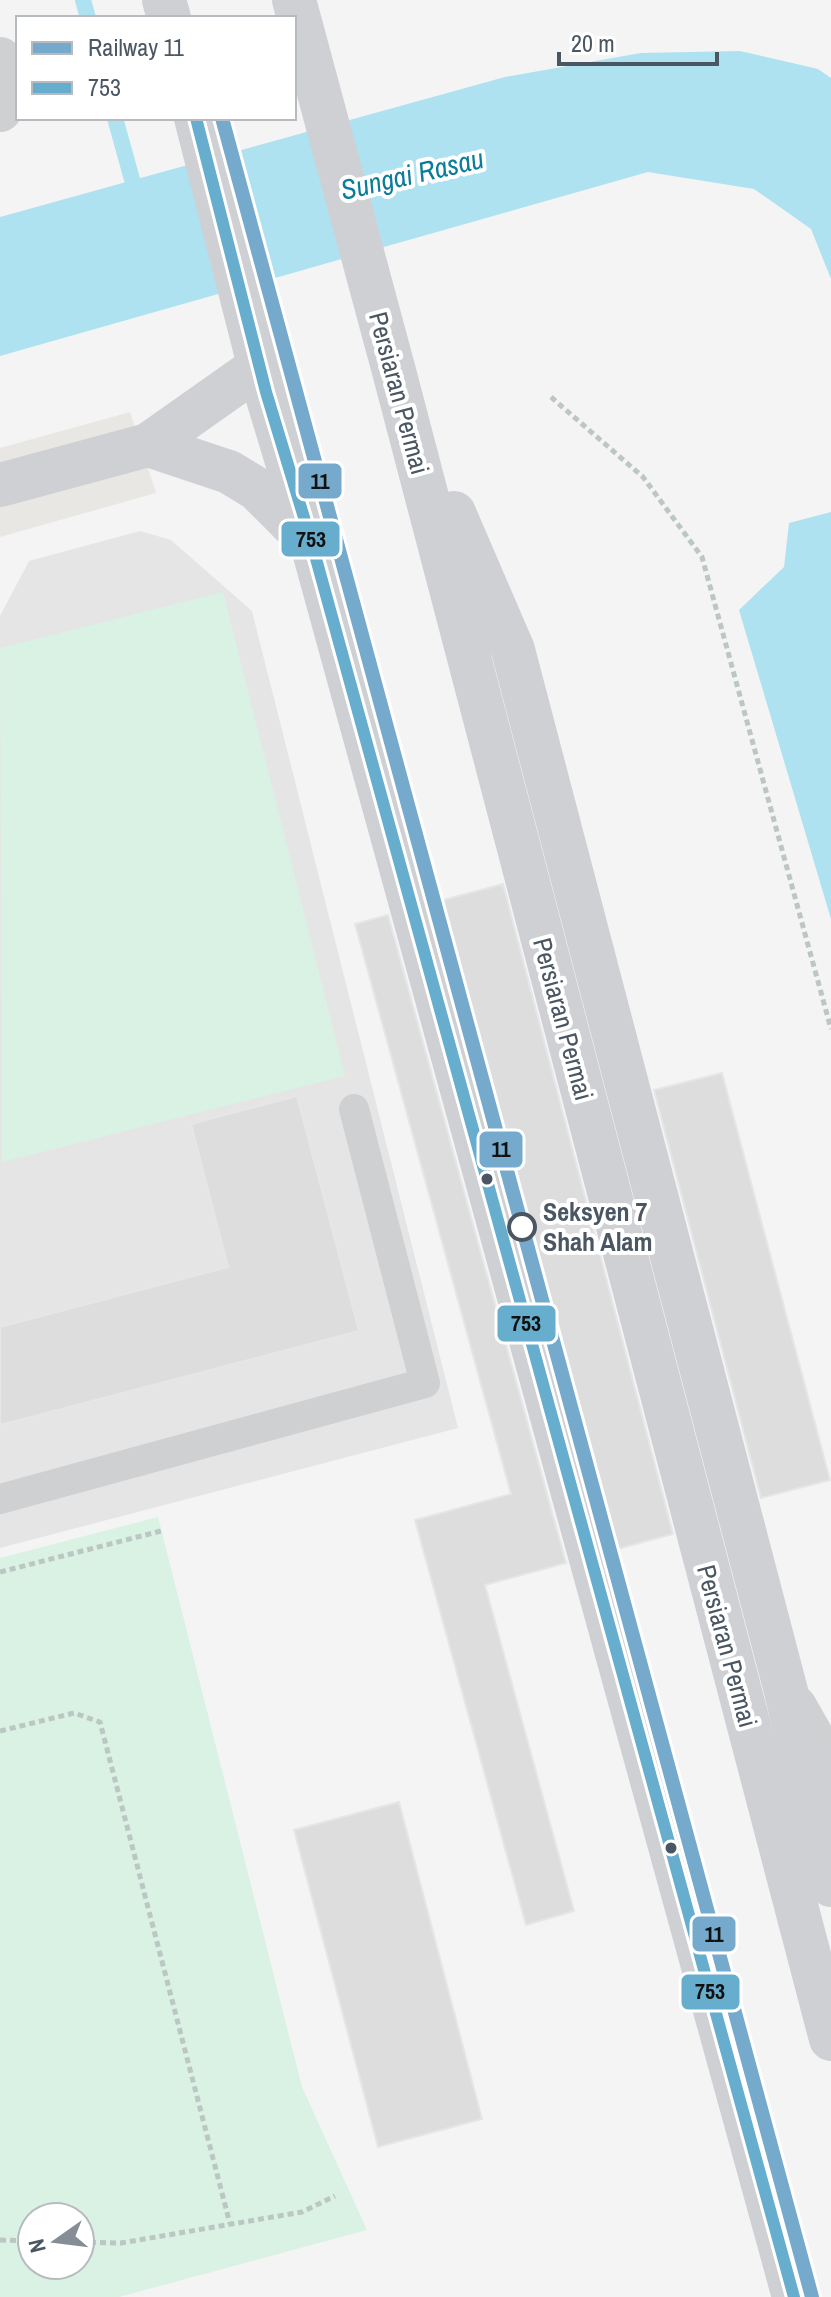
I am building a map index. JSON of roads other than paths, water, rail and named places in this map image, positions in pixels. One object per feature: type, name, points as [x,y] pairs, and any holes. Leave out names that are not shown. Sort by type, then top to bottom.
[{"type":"main road","name":"Persiaran Permai","points":[[294,0],[831,2039]]},
{"type":"main road","points":[[197,120],[257,354],[794,2297]]},
{"type":"main road","points":[[0,485],[148,445],[257,354]]},
{"type":"main road","points":[[395,375],[513,650],[786,1691],[831,1885]]},
{"type":"main road","points":[[148,445],[229,472],[257,489],[312,544]]},
{"type":"street","points":[[0,59],[5,101],[0,110]]},
{"type":"street","points":[[786,1691],[831,1770]]},
{"type":"lane","points":[[0,1499],[425,1383],[354,1109]]},
{"type":"water","name":"Sungai Rasau","points":[[740,51],[818,69],[831,78],[831,279],[811,229],[754,189],[648,172],[0,356],[0,217],[505,77],[641,53]]},
{"type":"water","points":[[831,512],[831,919],[739,610],[784,567],[789,523]]},
{"type":"waterway","points":[[83,0],[87,16]]},
{"type":"waterway","points":[[116,120],[138,201]]},
{"type":"rail line","name":"11","points":[[223,120],[812,2297]]},
{"type":"place","name":"Seksyen 7 Shah Alam","points":[[522,1227]]}]
